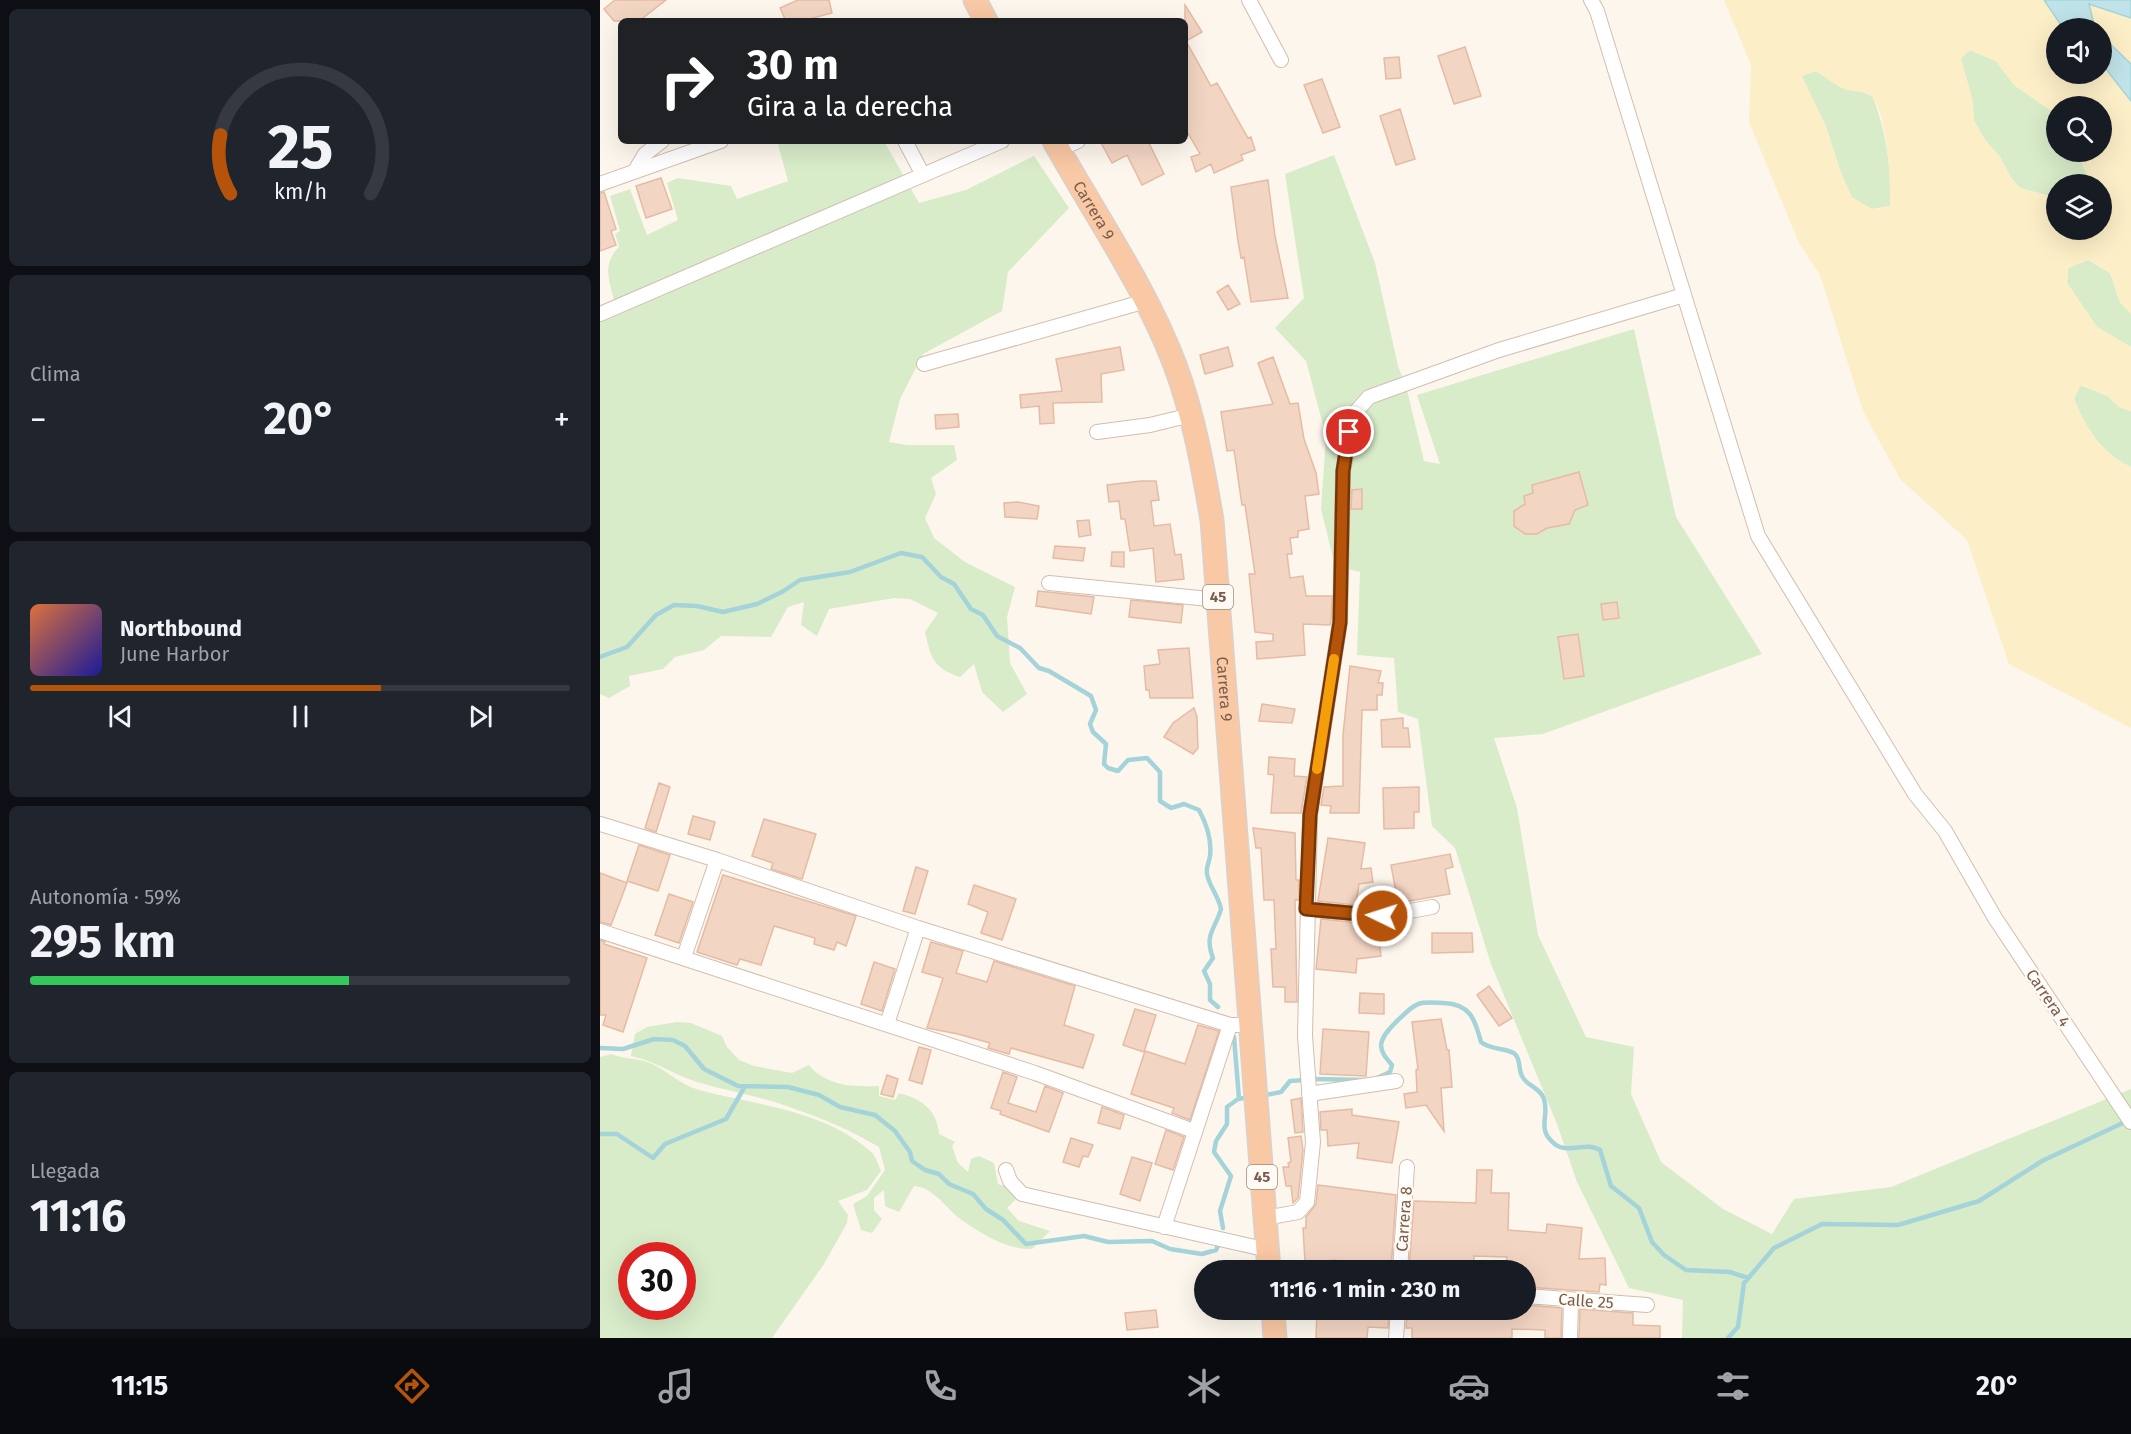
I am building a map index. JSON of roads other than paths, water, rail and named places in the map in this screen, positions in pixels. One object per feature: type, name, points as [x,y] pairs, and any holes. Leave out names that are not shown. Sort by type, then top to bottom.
[{"type":"highway","points":[[975,0],[984,18]]},
{"type":"highway","name":"Carrera 9","points":[[1063,144],[1146,301],[1174,365],[1191,415],[1212,520],[1219,600],[1240,1025],[1256,1096],[1268,1260]]},
{"type":"highway","points":[[1274,1320],[1275,1338]]},
{"type":"street","points":[[1249,0],[1281,60]]},
{"type":"street","name":"Carrera 4","points":[[1591,0],[1597,11],[1758,536],[1915,794],[1945,831],[1995,918],[2131,1122]]},
{"type":"street","points":[[636,169],[645,154],[658,144]]},
{"type":"street","points":[[600,184],[636,169],[712,144]]},
{"type":"street","points":[[907,144],[923,175]]},
{"type":"street","points":[[600,314],[995,144]]},
{"type":"street","points":[[1265,1218],[1298,1212],[1307,1202],[1312,1142],[1305,1036],[1306,909],[1310,815],[1340,622],[1343,471],[1354,414],[1369,397],[1499,350],[1683,295]]},
{"type":"street","points":[[924,364],[1146,301]]},
{"type":"street","points":[[1097,432],[1150,425],[1191,415]]},
{"type":"street","points":[[1049,583],[1219,600]]},
{"type":"street","points":[[600,824],[717,860],[918,928],[1240,1025],[1194,1131],[1164,1227]]},
{"type":"street","points":[[684,957],[717,860]]},
{"type":"street","points":[[1306,909],[1382,916],[1432,907]]},
{"type":"street","points":[[887,1024],[918,928]]},
{"type":"street","points":[[600,931],[1035,1072],[1194,1131]]},
{"type":"street","points":[[1310,1094],[1396,1082]]},
{"type":"street","name":"Carrera 8","points":[[1401,1260],[1407,1167]]},
{"type":"street","points":[[1006,1170],[1010,1181],[1022,1194],[1164,1227],[1268,1260]]},
{"type":"street","name":"Calle 25","points":[[1536,1297],[1647,1305]]},
{"type":"street","points":[[1570,1338],[1571,1301]]},
{"type":"street","points":[[1396,1338],[1397,1320]]},
{"type":"water","points":[[2044,0],[2131,0],[2131,18],[2089,4],[2092,18],[2056,18]]},
{"type":"water","points":[[2112,46],[2131,64],[2131,101],[2112,77]]},
{"type":"waterway","points":[[600,657],[627,647],[656,615],[674,605],[697,606],[723,612],[757,604],[800,580],[850,572],[901,553],[922,557],[941,577],[954,584],[971,609],[983,615],[997,636],[1020,648],[1039,668],[1049,671],[1091,696],[1096,710],[1090,724],[1093,732],[1106,744],[1104,764],[1108,768],[1118,771],[1128,760],[1147,758],[1160,772],[1160,801],[1171,808],[1184,804],[1199,810],[1210,844],[1207,874],[1221,909],[1210,937],[1213,958],[1204,971],[1210,984],[1210,1000],[1218,1007]]},
{"type":"waterway","points":[[1377,1078],[1390,1072],[1392,1065],[1382,1051],[1383,1038],[1408,1010],[1417,1004],[1428,1002],[1460,1006],[1474,1020],[1481,1042],[1490,1047],[1507,1050],[1517,1056],[1524,1079],[1544,1099],[1545,1128],[1550,1139],[1561,1147],[1589,1147],[1600,1150],[1611,1186],[1639,1208],[1652,1242],[1664,1255],[1686,1270],[1730,1272],[1748,1278]]},
{"type":"waterway","points":[[1234,1037],[1239,1099]]},
{"type":"waterway","points":[[600,1048],[623,1049],[654,1039],[673,1040],[685,1046],[704,1069],[738,1086],[788,1087],[819,1095],[840,1107],[875,1115],[895,1131],[910,1152],[912,1161],[925,1170],[939,1174],[949,1184],[973,1194],[986,1209],[1003,1220],[1026,1244],[1084,1236],[1108,1242],[1152,1241],[1170,1249],[1202,1254],[1216,1250],[1219,1243]]},
{"type":"waterway","points":[[1315,1079],[1363,1080]]},
{"type":"waterway","points":[[1261,1096],[1281,1092],[1290,1081],[1305,1080]]},
{"type":"waterway","points":[[600,1134],[617,1134],[653,1158],[665,1144],[726,1119],[744,1088]]},
{"type":"waterway","points":[[1223,1228],[1220,1211],[1231,1176],[1214,1152],[1216,1141],[1227,1124],[1227,1107],[1238,1099],[1250,1097]]},
{"type":"waterway","points":[[1728,1338],[1738,1327],[1744,1283],[1774,1248],[1822,1224],[1898,1225],[1979,1201],[2042,1161],[2127,1121]]}]
